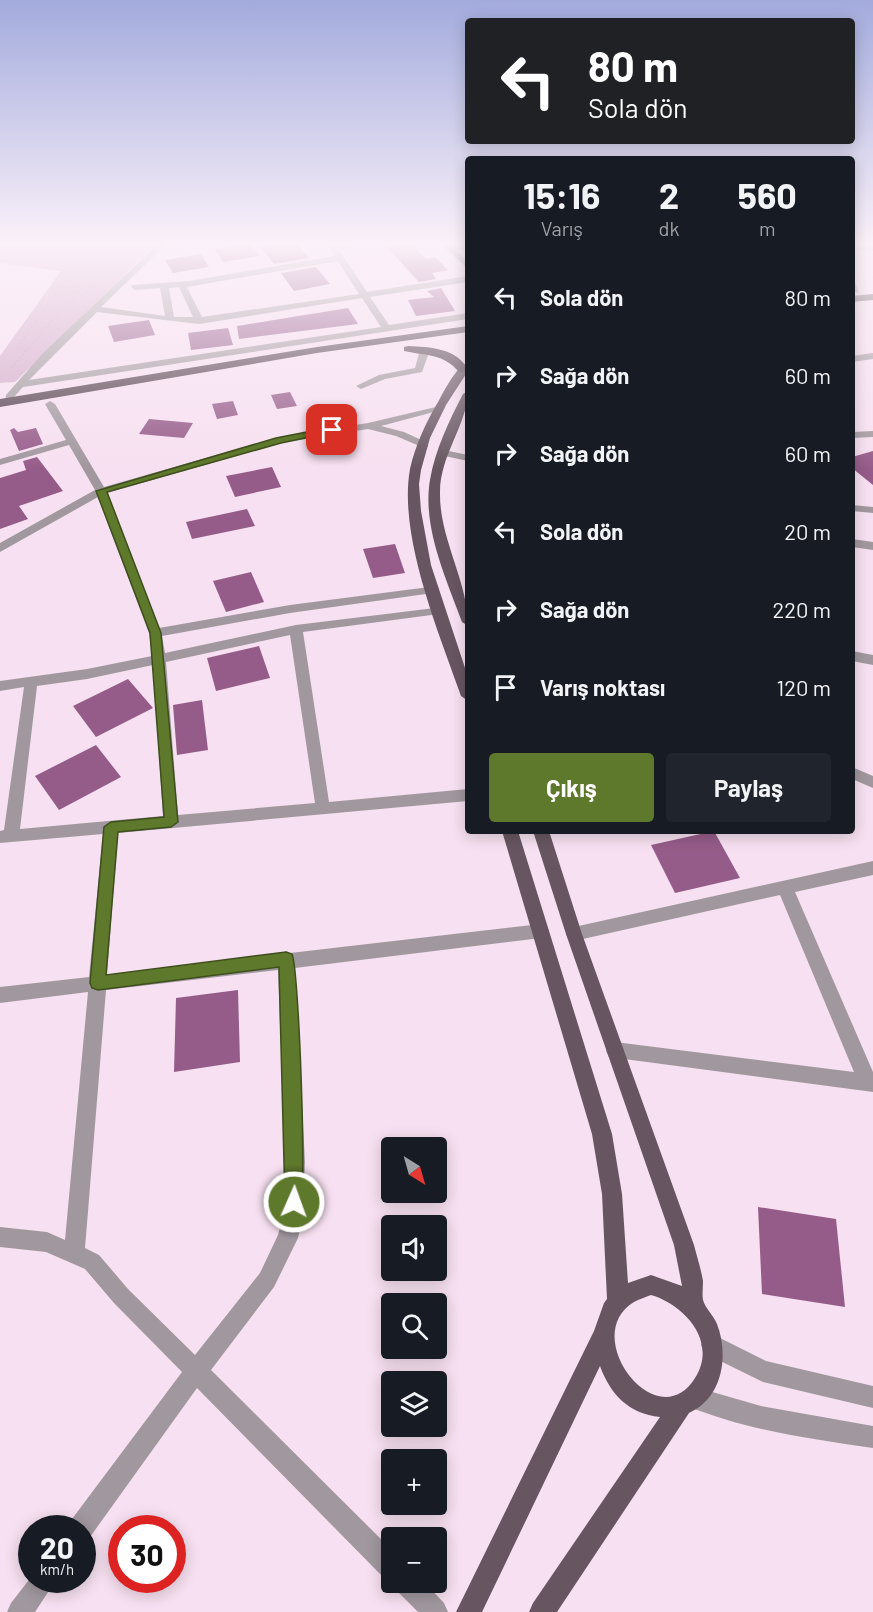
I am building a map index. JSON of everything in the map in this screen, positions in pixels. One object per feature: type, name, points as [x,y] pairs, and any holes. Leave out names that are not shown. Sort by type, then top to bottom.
[{"type":"highway","points":[[4,399],[465,329]]},
{"type":"highway","points":[[0,413],[193,379],[465,340]]},
{"type":"highway","points":[[408,349],[425,350],[451,357],[465,367]]},
{"type":"main road","points":[[465,370],[440,409],[424,445],[414,483],[419,538],[439,610],[465,687]]},
{"type":"main road","points":[[465,405],[444,453],[434,488],[436,518],[447,562],[465,613]]},
{"type":"main road","points":[[511,834],[602,1134],[612,1194],[618,1299]]},
{"type":"main road","points":[[542,834],[574,934],[684,1245],[692,1280],[693,1305]]},
{"type":"main road","points":[[542,1612],[688,1402],[705,1385],[711,1370],[712,1345],[704,1319],[693,1305],[680,1293],[666,1287],[651,1285],[636,1287],[618,1299],[606,1318],[605,1353],[611,1370],[621,1386],[634,1398],[650,1405],[666,1408],[688,1402]]},
{"type":"main road","points":[[469,1612],[604,1335]]},
{"type":"street","points":[[4,399],[85,318]]},
{"type":"street","points":[[164,318],[199,321],[218,318]]},
{"type":"street","points":[[380,318],[386,328]]},
{"type":"street","points":[[21,384],[453,318]]},
{"type":"street","points":[[361,386],[382,377],[419,370],[425,350]]},
{"type":"street","points":[[855,359],[873,356]]},
{"type":"street","points":[[50,404],[101,491],[155,633],[171,822]]},
{"type":"street","points":[[0,548],[101,491],[280,440],[368,426],[440,409]]},
{"type":"street","points":[[368,426],[400,434],[424,445]]},
{"type":"street","points":[[855,435],[873,434]]},
{"type":"street","points":[[0,462],[72,441]]},
{"type":"street","points":[[444,453],[465,457]]},
{"type":"street","points":[[855,508],[873,510]]},
{"type":"street","points":[[855,543],[873,546]]},
{"type":"street","points":[[155,633],[290,609],[433,590]]},
{"type":"street","points":[[0,686],[31,683],[159,659],[296,629],[439,610]]},
{"type":"street","points":[[296,629],[323,808]]},
{"type":"street","points":[[855,657],[873,660]]},
{"type":"street","points":[[31,683],[6,836],[465,795]]},
{"type":"street","points":[[855,774],[873,782]]},
{"type":"street","points":[[74,1254],[111,827]]},
{"type":"street","points":[[574,934],[873,868]]},
{"type":"street","points":[[785,887],[871,1083]]},
{"type":"street","points":[[0,995],[286,959],[541,931]]},
{"type":"street","points":[[91,1515],[197,1370],[267,1280],[280,1259],[293,1216],[295,1162],[286,959]]},
{"type":"street","points":[[615,1051],[871,1083]]},
{"type":"street","points":[[0,1237],[48,1242],[92,1262],[122,1296],[381,1557]]},
{"type":"street","points":[[712,1345],[763,1371],[873,1397]]},
{"type":"street","points":[[688,1402],[776,1423],[873,1437]]},
{"type":"street","points":[[20,1612],[34,1593]]},
{"type":"street","points":[[417,1593],[435,1612]]},
{"type":"path","points":[[38,318],[18,346],[27,351],[46,355]]},
{"type":"path","points":[[12,367],[57,318]]},
{"type":"shaded area","points":[[27,318],[80,318],[15,382],[0,383],[0,356]]},
{"type":"building","points":[[285,318],[354,318],[358,324],[239,339],[237,326]]},
{"type":"building","points":[[149,320],[155,335],[114,342],[108,326]]},
{"type":"building","points":[[228,328],[233,345],[191,350],[188,333]]},
{"type":"building","points":[[290,392],[297,406],[277,409],[271,395]]},
{"type":"building","points":[[233,401],[238,415],[217,419],[212,404]]},
{"type":"building","points":[[149,419],[193,423],[184,438],[139,434]]},
{"type":"building","points":[[14,428],[18,432],[36,428],[43,444],[19,451],[10,430]]},
{"type":"building","points":[[873,451],[873,485],[855,470],[855,456]]},
{"type":"building","points":[[37,457],[63,491],[19,506],[28,519],[0,529],[0,478],[26,470],[23,461]]},
{"type":"building","points":[[272,467],[281,487],[235,497],[226,476]]},
{"type":"building","points":[[247,509],[255,526],[192,539],[186,522]]},
{"type":"building","points":[[395,544],[405,573],[373,578],[363,549]]},
{"type":"building","points":[[251,572],[264,602],[226,612],[213,581]]},
{"type":"building","points":[[259,646],[270,678],[216,691],[207,658]]},
{"type":"building","points":[[128,679],[153,708],[96,737],[73,706]]},
{"type":"building","points":[[202,700],[208,750],[177,755],[173,705]]},
{"type":"building","points":[[96,745],[121,777],[59,810],[35,776]]},
{"type":"building","points":[[700,834],[716,834],[740,878],[675,893],[651,845]]},
{"type":"building","points":[[238,990],[240,1062],[174,1072],[176,998]]},
{"type":"building","points":[[758,1207],[836,1219],[845,1307],[762,1294]]},
{"type":"route","points":[[294,1202],[295,1162],[286,959],[98,983],[111,827],[171,822],[155,633],[101,491],[280,440],[332,430]]}]
